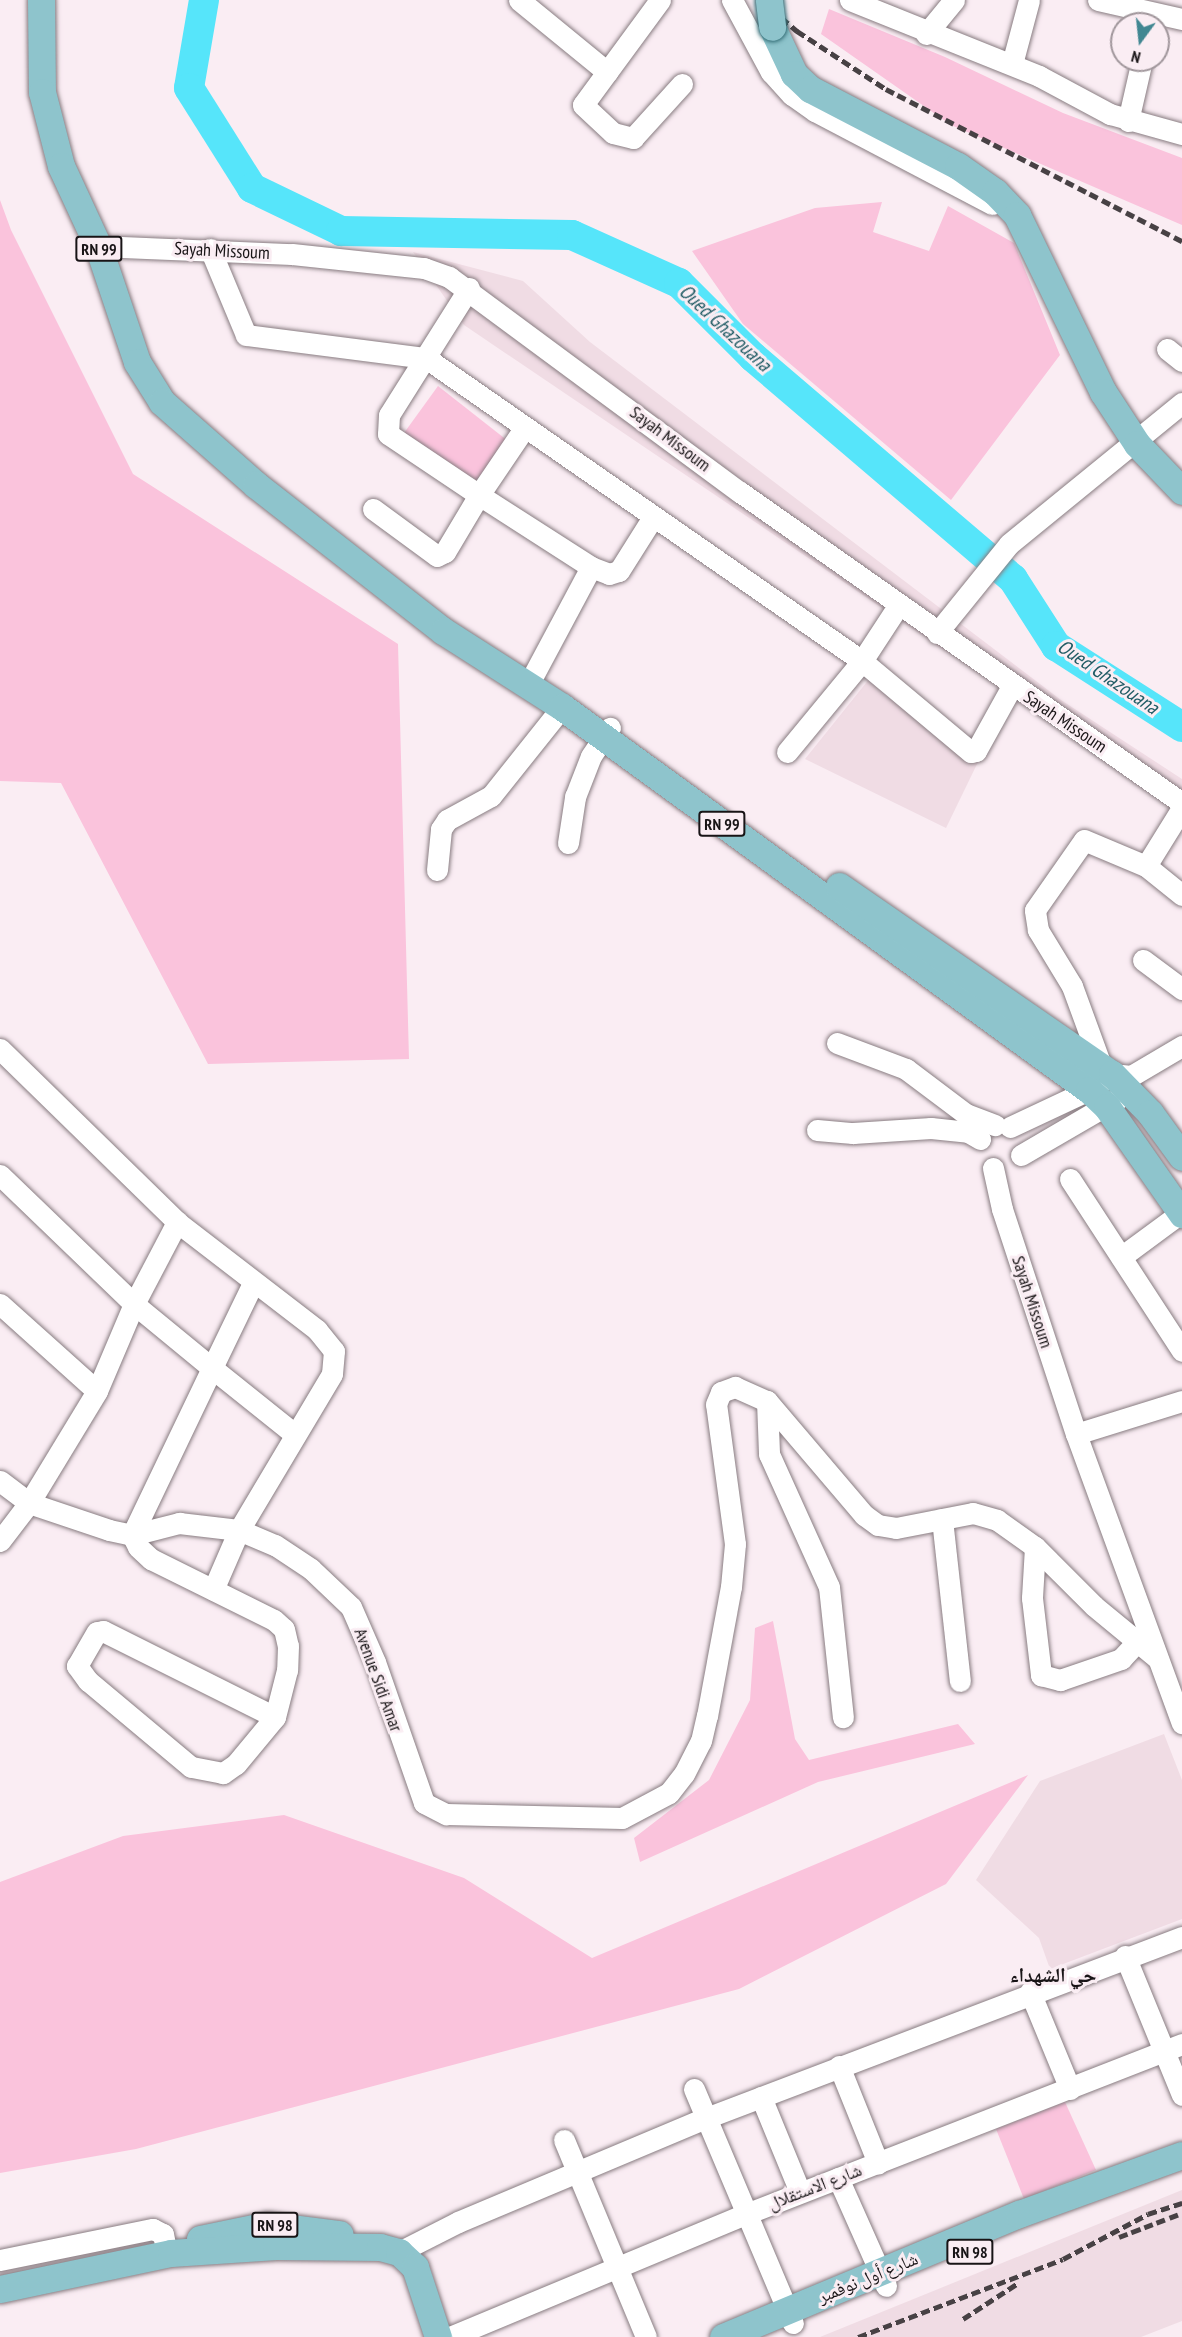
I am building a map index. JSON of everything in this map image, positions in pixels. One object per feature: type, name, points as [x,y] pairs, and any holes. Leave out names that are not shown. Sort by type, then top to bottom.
[{"type":"main road","name":"RN 99","points":[[41,0],[42,92],[62,166],[98,246],[137,362],[162,402],[195,434],[233,463],[257,475],[562,707],[607,733]]},
{"type":"main road","points":[[770,9],[794,74],[810,89],[976,179],[1017,215],[1032,241],[1103,392],[1137,444],[1182,491]]},
{"type":"main road","name":"RN 99","points":[[530,681],[978,996],[1111,1084],[1182,1157]]},
{"type":"main road","name":"RN 99","points":[[1111,1084],[1182,1213]]},
{"type":"main road","name":"شارع أول نوفمبر","points":[[883,2279],[1020,2214],[1182,2155]]},
{"type":"main road","name":"شارع أول نوفمبر","points":[[723,2337],[791,2317],[883,2279],[1182,2169]]},
{"type":"main road","name":"RN 98","points":[[0,2289],[169,2253],[218,2233],[267,2225],[326,2230],[390,2249]]},
{"type":"main road","points":[[390,2249],[415,2266],[441,2333]]},
{"type":"main road","name":"شارع أول نوفمبر","points":[[759,2337],[791,2317]]},
{"type":"street","points":[[519,0],[607,72]]},
{"type":"street","points":[[660,0],[583,105],[622,137],[641,133],[682,84]]},
{"type":"street","points":[[732,0],[771,72],[792,95],[815,111],[984,198],[1032,241]]},
{"type":"street","points":[[850,0],[926,33],[1012,64],[1128,121],[1182,134]]},
{"type":"street","points":[[926,33],[954,0]]},
{"type":"street","points":[[1012,64],[1029,0]]},
{"type":"street","points":[[1098,0],[1133,12]]},
{"type":"street","points":[[1128,121],[1139,72]]},
{"type":"street","name":"Sayah Missoum","points":[[98,246],[210,249],[424,268],[469,288],[740,492],[936,633],[1182,803]]},
{"type":"street","points":[[210,249],[241,328],[252,338],[426,358],[862,661],[971,752],[976,751],[1012,686]]},
{"type":"street","points":[[469,288],[389,415],[388,434],[591,567],[609,574],[619,571],[653,517]]},
{"type":"street","points":[[936,633],[960,600],[1009,544],[1137,444],[1182,403]]},
{"type":"street","points":[[373,509],[437,556],[445,552],[479,495],[525,427]]},
{"type":"street","points":[[530,681],[591,567]]},
{"type":"street","points":[[787,752],[862,661],[898,606]]},
{"type":"street","points":[[437,870],[441,829],[447,820],[491,796],[562,707]]},
{"type":"street","points":[[568,843],[575,797],[591,756],[607,733]]},
{"type":"street","points":[[1146,866],[1182,808]]},
{"type":"street","points":[[1111,1084],[1072,986],[1038,930],[1035,910],[1084,840],[1146,866],[1182,895]]},
{"type":"street","points":[[1143,960],[1182,989]]},
{"type":"street","points":[[837,1043],[906,1069],[966,1114],[1022,1142],[1021,1155]]},
{"type":"street","points":[[817,1130],[853,1133],[932,1128],[968,1131],[995,1130],[1111,1084],[1182,1046]]},
{"type":"street","points":[[0,1049],[177,1222],[253,1283],[317,1330],[334,1351],[332,1374],[293,1433],[239,1530],[213,1590]]},
{"type":"street","points":[[995,1130],[980,1156],[993,1168],[1006,1168],[1111,1084]]},
{"type":"street","name":"Sayah Missoum","points":[[993,1168],[1002,1209],[1076,1434],[1182,1724]]},
{"type":"street","points":[[0,1174],[134,1304],[293,1433]]},
{"type":"street","points":[[1070,1179],[1182,1351]]},
{"type":"street","points":[[1121,1257],[1182,1213]]},
{"type":"street","points":[[0,1541],[29,1503],[97,1391],[134,1304],[177,1222]]},
{"type":"street","points":[[132,1535],[253,1283]]},
{"type":"street","points":[[0,1304],[97,1391]]},
{"type":"street","name":"Avenue Sidi Amar","points":[[132,1535],[179,1523],[239,1530],[275,1545],[311,1569],[351,1607],[375,1662],[424,1803],[435,1811],[622,1818],[669,1793],[700,1741],[731,1587],[735,1544],[716,1404],[721,1392],[735,1387],[767,1401]]},
{"type":"street","points":[[767,1401],[864,1515],[878,1525],[896,1528],[973,1513],[997,1520],[1035,1547],[1094,1606],[1157,1658]]},
{"type":"street","points":[[767,1401],[769,1454],[829,1587],[843,1717]]},
{"type":"street","points":[[1076,1434],[1182,1401]]},
{"type":"street","points":[[0,1481],[29,1503],[132,1535],[138,1547],[151,1559],[274,1620],[284,1629],[287,1670],[275,1717],[236,1764],[223,1773],[207,1773],[191,1767],[88,1681],[77,1666],[98,1632],[103,1631],[275,1717]]},
{"type":"street","points":[[942,1519],[960,1681]]},
{"type":"street","points":[[1035,1547],[1032,1598],[1041,1675],[1060,1680],[1111,1663],[1126,1657],[1137,1642]]},
{"type":"street","points":[[390,2249],[706,2118],[1030,1992],[1182,1937]]},
{"type":"street","points":[[1125,1956],[1174,2048],[1182,2094]]},
{"type":"street","points":[[1030,1992],[1071,2089]]},
{"type":"street","name":"شارع الاستقلال","points":[[441,2333],[1174,2048]]},
{"type":"street","points":[[839,2066],[878,2163]]},
{"type":"street","points":[[694,2089],[791,2317]]},
{"type":"street","points":[[761,2097],[800,2192]]},
{"type":"street","points":[[564,2140],[646,2337]]},
{"type":"street","points":[[838,2178],[883,2279]]},
{"type":"street","points":[[0,2260],[153,2229],[163,2234],[169,2253]]},
{"type":"shaded area","points":[[829,9],[945,57],[1063,113],[1182,158],[1182,225],[951,125],[821,34]]},
{"type":"shaded area","points":[[0,200],[11,230],[133,474],[398,644],[409,1059],[208,1064],[61,783],[0,781]]},
{"type":"shaded area","points":[[882,202],[873,232],[929,251],[948,206],[1014,243],[1060,355],[951,500],[743,324],[692,251],[815,208]]},
{"type":"shaded area","points":[[413,252],[523,281],[590,342],[1061,700],[1182,779],[1182,811],[464,325]]},
{"type":"shaded area","points":[[438,386],[508,441],[473,485],[404,433]]},
{"type":"shaded area","points":[[870,678],[979,760],[946,828],[805,759]]},
{"type":"shaded area","points":[[773,1621],[795,1739],[809,1760],[958,1724],[975,1744],[818,1782],[640,1862],[634,1838],[709,1780],[750,1700],[755,1628]]},
{"type":"shaded area","points":[[1164,1734],[1182,1780],[1182,1919],[1050,1969],[1039,1938],[976,1880],[1040,1781]]},
{"type":"shaded area","points":[[1028,1775],[946,1884],[739,1989],[136,2149],[0,2173],[0,1882],[123,1836],[284,1815],[464,1878],[592,1958]]},
{"type":"shaded area","points":[[1065,2102],[1096,2170],[1024,2199],[996,2129]]},
{"type":"shaded area","points":[[1182,2190],[1182,2321],[1141,2337],[820,2337]]},
{"type":"waterway","name":"Oued Ghazouana","points":[[204,0],[189,88],[252,188],[341,231],[572,235],[679,283],[753,357],[1013,579],[1056,646],[1182,727]]},
{"type":"railway","points":[[761,0],[797,31],[886,89],[1182,241]]},
{"type":"railway","points":[[858,2337],[1063,2259],[1148,2214],[1182,2203]]},
{"type":"railway","points":[[1119,2237],[1182,2213]]},
{"type":"railway","points":[[963,2319],[1018,2283]]},
{"type":"district","name":"حي الشهداء","points":[[1053,1975]]}]
